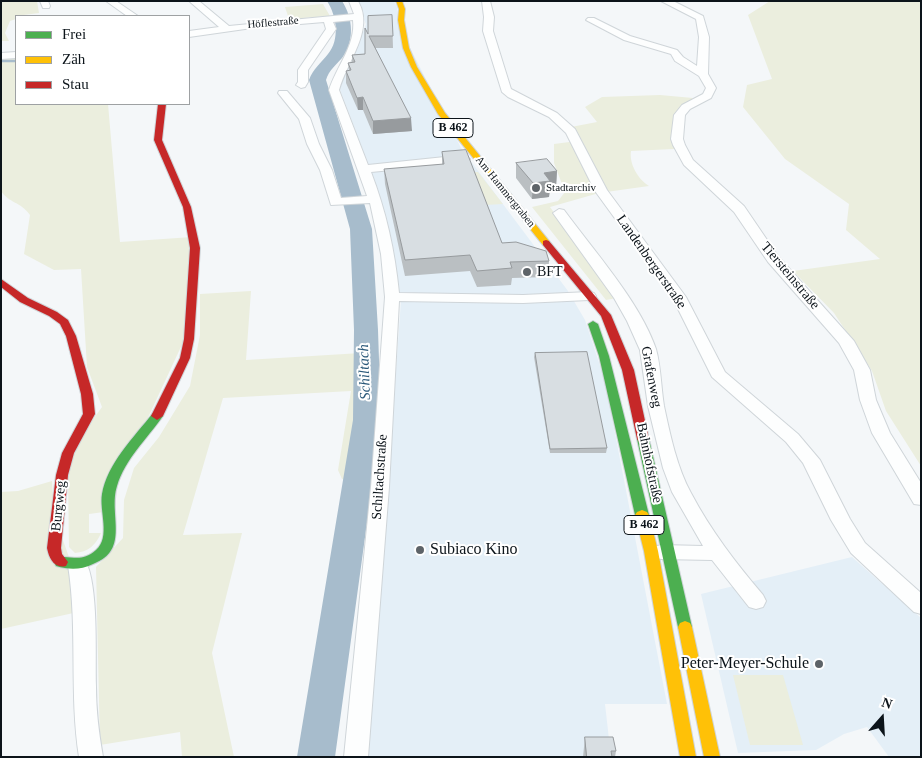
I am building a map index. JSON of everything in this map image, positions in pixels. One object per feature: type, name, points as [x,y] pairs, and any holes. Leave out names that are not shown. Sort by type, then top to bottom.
[{"type":"main road","name":"Am Hammergraben","points":[[399,1],[402,9],[401,20],[406,48],[414,66],[442,114],[589,296]]},
{"type":"main road","points":[[78,565],[101,555],[108,546],[110,533],[109,490],[119,466],[158,416],[185,358],[189,339],[195,248],[187,207],[158,140],[162,105]]},
{"type":"main road","name":"Burgweg","points":[[1,282],[24,300],[53,314],[64,322],[71,336],[87,394],[89,414],[68,453],[62,475],[54,548],[55,555],[61,562],[69,565],[78,565]]},
{"type":"main road","name":"Bahnhofstraße","points":[[589,296],[591,318],[604,356],[659,552],[679,594],[712,757]]},
{"type":"main road","name":"Bahnhofstraße","points":[[589,296],[606,314],[628,370],[659,552],[688,757]]},
{"type":"street","points":[[110,1],[131,15]]},
{"type":"street","points":[[193,1],[226,28]]},
{"type":"street","name":"Schiltachstraße","points":[[353,1],[360,16],[353,18],[359,27],[356,41],[340,72],[334,90],[364,169],[369,200],[388,254],[392,297],[380,487],[356,757]]},
{"type":"street","name":"Landenbergerstraße","points":[[486,1],[489,17],[488,31],[506,90],[512,95],[553,115],[571,131],[601,191],[679,298],[718,374],[730,387],[792,438],[811,460],[841,520],[858,548],[921,606]]},
{"type":"street","name":"Tiersteinstraße","points":[[668,2],[700,18],[704,37],[702,65],[711,88],[707,96],[686,107],[680,115],[677,139],[679,146],[688,162],[739,209],[773,259],[846,341],[862,370],[868,400],[881,433],[921,500]]},
{"type":"street","name":"Höflestraße","points":[[190,34],[226,28],[353,18]]},
{"type":"street","points":[[300,85],[303,82],[303,70],[332,29],[331,19]]},
{"type":"street","points":[[591,20],[615,30],[628,38],[674,52],[679,59],[704,74]]},
{"type":"street","points":[[1,56],[15,55]]},
{"type":"street","points":[[283,93],[304,118],[313,144],[326,170],[336,202],[369,200]]},
{"type":"street","points":[[364,169],[477,158]]},
{"type":"street","name":"Grafenweg","points":[[559,213],[621,297],[645,342],[652,373],[656,406],[672,468],[681,492],[717,553],[756,601]]},
{"type":"street","points":[[392,297],[523,299],[589,296]]},
{"type":"street","points":[[659,552],[717,553]]},
{"type":"street","points":[[78,565],[84,594],[85,729],[91,757]]},
{"type":"shaded area","points":[[355,1],[394,1],[397,7],[398,24],[461,148],[568,291],[585,320],[605,381],[667,704],[605,704],[611,757],[368,757],[401,301],[375,183],[340,90],[341,76],[359,43],[366,24]]},
{"type":"shaded area","name":"Peter-Meyer-Schule","points":[[852,557],[921,618],[921,757],[889,757],[867,727],[844,734],[816,750],[738,753],[701,594]]},
{"type":"green space","points":[[1,1],[37,1],[39,13],[15,15],[15,19],[10,21],[5,33],[9,41],[1,41]]},
{"type":"green space","points":[[770,1],[921,1],[921,466],[886,411],[872,371],[834,313],[793,271],[880,259],[846,230],[849,204],[785,159],[743,107],[747,85],[772,79],[748,15]]},
{"type":"green space","points":[[323,4],[330,16],[289,19],[285,7]]},
{"type":"green space","points":[[15,57],[15,105],[108,105],[120,242],[192,237],[186,336],[104,512],[89,514],[89,533],[101,533],[99,537],[88,549],[75,553],[69,547],[68,477],[76,443],[102,407],[87,367],[81,269],[54,270],[24,254],[30,215],[23,207],[8,198],[1,191],[1,58]]},
{"type":"green space","points":[[660,95],[693,98],[681,110],[676,120],[674,149],[631,151],[631,161],[635,171],[649,186],[599,193],[550,207],[617,298],[606,300],[532,207],[558,201],[565,192],[554,163],[554,144],[577,141],[571,127],[597,122],[585,107],[602,97]]},
{"type":"green space","points":[[471,172],[478,172],[503,204],[485,205]]},
{"type":"green space","points":[[251,291],[246,360],[361,353],[359,422],[350,480],[342,479],[338,470],[351,391],[223,398],[183,535],[242,533],[212,653],[234,757],[182,757],[180,732],[100,745],[96,567],[123,538],[124,500],[134,468],[159,437],[190,386],[200,335],[200,294]]},
{"type":"green space","points":[[52,481],[54,515],[75,574],[78,612],[1,629],[1,492],[18,491]]},
{"type":"green space","points":[[733,675],[783,675],[803,745],[750,745]]},
{"type":"building","points":[[392,15],[393,36],[369,36],[411,118],[373,121],[363,97],[357,98],[346,71],[351,70],[348,63],[355,62],[352,55],[365,54],[365,28],[368,34],[368,16]]},
{"type":"building","points":[[466,150],[502,243],[516,242],[546,251],[549,261],[510,262],[512,268],[477,271],[470,255],[405,260],[384,169],[444,164],[442,152]]},
{"type":"building","points":[[547,159],[557,171],[544,173],[550,181],[533,183],[516,163]]},
{"type":"building","points":[[587,352],[607,448],[550,449],[535,353]]},
{"type":"building","points":[[585,737],[613,737],[616,751],[611,751],[612,757],[587,757]]},
{"type":"waterway","name":"Schiltach","points":[[316,757],[367,420],[366,330],[361,229],[318,87],[319,74],[333,59],[342,44],[343,18],[334,1]]},
{"type":"waterway","points":[[1,61],[15,61]]},
{"type":"traffic: fast","points":[[593,324],[604,356],[642,515]]},
{"type":"traffic: fast","points":[[61,562],[73,564],[91,560],[101,554],[107,546],[110,537],[108,507],[110,487],[125,459],[157,416]]},
{"type":"traffic: fast","points":[[643,439],[685,627]]},
{"type":"traffic: slow","points":[[399,1],[402,9],[401,20],[406,48],[414,67],[442,114],[546,243]]},
{"type":"traffic: slow","points":[[642,515],[651,551],[688,757]]},
{"type":"traffic: slow","points":[[685,627],[712,757]]},
{"type":"traffic: jam","points":[[157,416],[185,358],[189,339],[195,248],[187,207],[158,140],[162,105]]},
{"type":"traffic: jam","points":[[546,243],[606,315],[628,370],[643,439]]},
{"type":"traffic: jam","points":[[1,282],[24,300],[53,314],[64,322],[71,336],[87,394],[89,414],[68,453],[62,475],[54,548],[55,555],[61,562]]},
{"type":"place","name":"Stadtarchiv","points":[[536,188]]},
{"type":"place","name":"BFT","points":[[527,272]]},
{"type":"place","name":"Subiaco Kino","points":[[420,550]]},
{"type":"place","name":"Peter-Meyer-Schule","points":[[819,664]]}]
